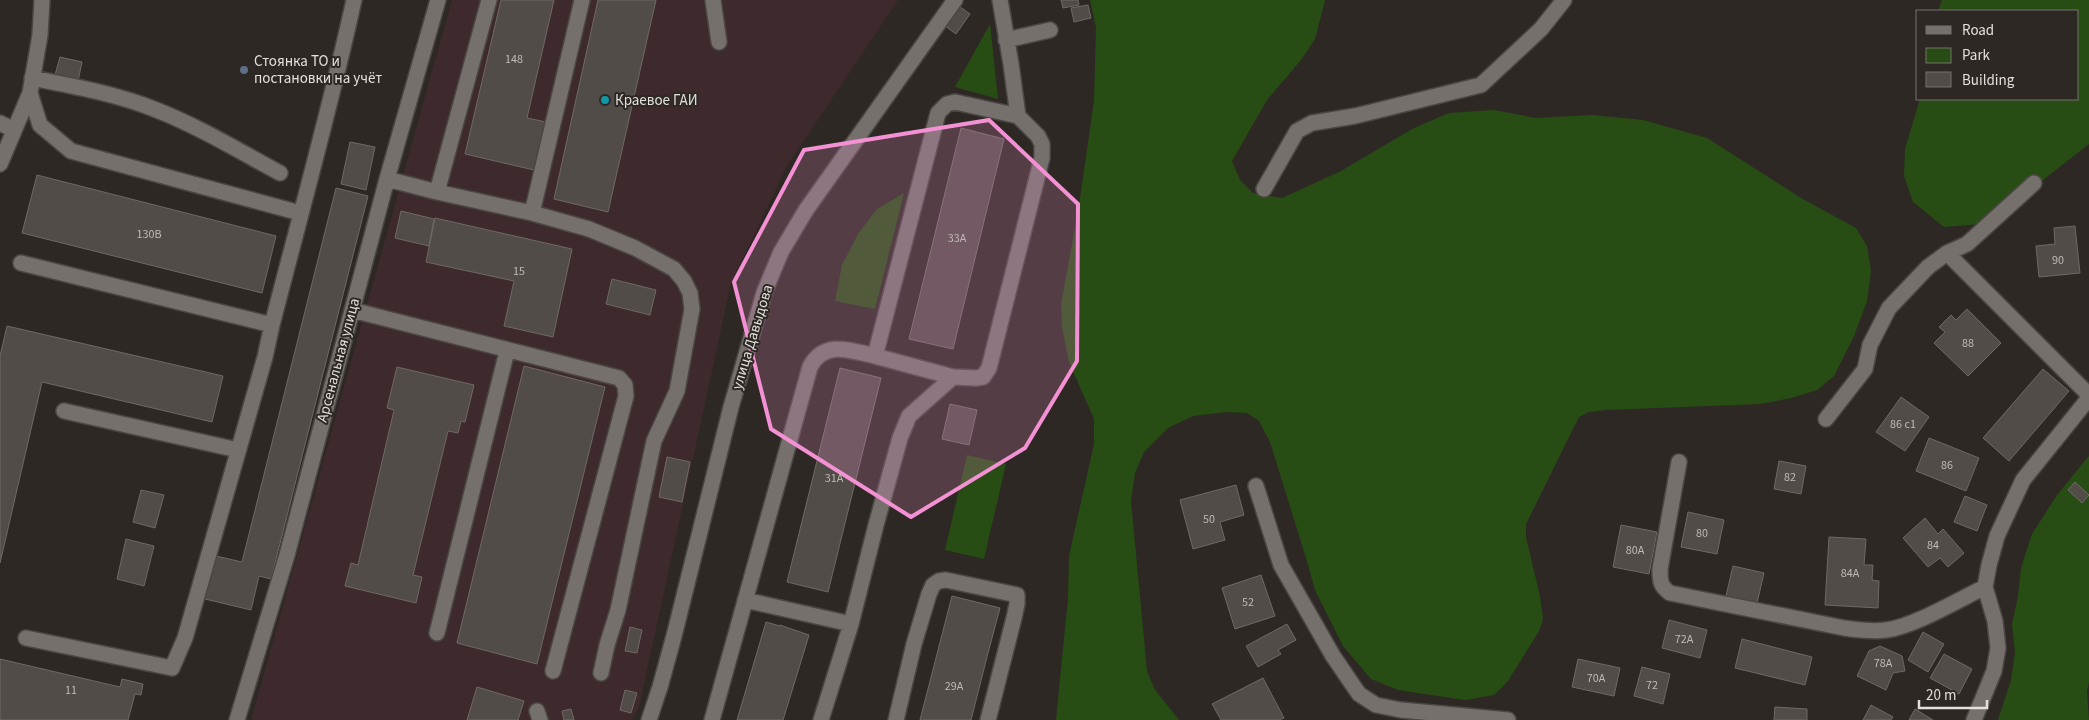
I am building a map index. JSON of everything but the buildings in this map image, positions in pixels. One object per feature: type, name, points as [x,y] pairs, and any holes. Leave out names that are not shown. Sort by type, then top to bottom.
[{"type":"street","points":[[0,164],[31,86],[40,35],[42,0]]},
{"type":"street","points":[[26,638],[172,668],[185,638],[238,450],[300,213],[317,159],[354,0]]},
{"type":"street","name":"Арсенальная улица","points":[[237,720],[287,555],[387,179],[438,0]]},
{"type":"street","points":[[437,192],[488,0]]},
{"type":"street","points":[[532,213],[582,0]]},
{"type":"street","points":[[713,0],[719,42]]},
{"type":"street","name":"улица Давыдова","points":[[649,720],[674,636],[731,407],[764,293],[781,252],[806,210],[955,0]]},
{"type":"street","points":[[1000,0],[1018,116]]},
{"type":"street","points":[[1264,189],[1297,131],[1312,122],[1356,116],[1481,84],[1541,28],[1564,0]]},
{"type":"street","points":[[1006,40],[1050,30]]},
{"type":"street","points":[[31,86],[120,98],[153,109],[182,121],[280,173]]},
{"type":"street","points":[[31,86],[40,125],[71,151],[300,213]]},
{"type":"street","points":[[712,720],[810,368],[815,357],[824,351],[846,349],[953,377],[984,377],[989,368],[1042,158],[1042,144],[1038,136],[1018,116],[955,102],[947,104],[938,113],[875,356]]},
{"type":"street","points":[[0,123],[14,130]]},
{"type":"street","points":[[387,179],[532,213],[589,230],[635,248],[674,269],[684,280],[690,293],[692,308],[677,390],[654,441],[618,610],[607,645],[601,674]]},
{"type":"street","points":[[1826,419],[1865,369],[1870,345],[1890,308],[1928,267],[1947,253],[1967,244],[2034,183]]},
{"type":"street","points":[[1947,253],[2089,396],[2023,480],[1997,536],[1985,587],[1995,621],[1998,648],[1994,671],[1974,720]]},
{"type":"street","points":[[21,263],[272,325]]},
{"type":"street","points":[[352,310],[619,378],[625,385],[626,396],[553,671]]},
{"type":"street","points":[[437,634],[507,351]]},
{"type":"street","points":[[822,720],[852,624],[900,438],[909,416],[953,377]]},
{"type":"street","points":[[64,411],[238,450]]},
{"type":"street","points":[[1680,462],[1660,569],[1660,581],[1663,588],[1670,593],[1844,628],[1888,630],[1918,619],[1985,587]]},
{"type":"street","points":[[1256,486],[1281,565],[1333,656],[1359,694],[1376,705],[1401,710],[1508,720]]},
{"type":"street","points":[[896,720],[914,644],[929,594],[933,585],[939,581],[946,580],[1017,595],[1018,604],[988,720]]},
{"type":"street","points":[[745,600],[852,624]]},
{"type":"highlighted area","points":[[989,120],[1078,204],[1077,361],[1025,448],[911,517],[771,429],[734,282],[804,150]]},
{"type":"shaded area","points":[[452,0],[898,0],[787,166],[731,283],[639,707],[632,720],[251,720]]},
{"type":"green space","points":[[1090,0],[1325,0],[1315,39],[1301,60],[1267,100],[1232,161],[1240,180],[1253,193],[1282,198],[1341,171],[1412,129],[1449,113],[1494,110],[1536,118],[1592,115],[1643,120],[1707,138],[1801,198],[1856,228],[1867,246],[1871,271],[1867,301],[1854,336],[1834,376],[1817,390],[1791,398],[1761,404],[1605,410],[1589,412],[1579,417],[1526,524],[1526,537],[1540,596],[1543,619],[1539,631],[1508,681],[1494,695],[1465,700],[1398,690],[1371,679],[1343,646],[1315,590],[1270,442],[1259,421],[1247,413],[1227,412],[1193,416],[1168,428],[1144,452],[1135,473],[1131,501],[1147,671],[1155,690],[1179,720],[1056,720],[1068,598],[1069,556],[1094,444],[1094,419],[1069,362],[1062,328],[1061,304],[1078,212],[1094,101],[1096,27]]},
{"type":"green space","points":[[1942,0],[2089,0],[2089,144],[2016,201],[1981,224],[1944,227],[1913,202],[1904,176],[1905,149],[1920,100],[2079,100],[2079,10],[1938,10]]},
{"type":"green space","points":[[990,24],[998,99],[955,87]]},
{"type":"green space","points":[[904,193],[875,309],[835,301],[842,265],[858,234],[877,209]]},
{"type":"green space","points":[[967,455],[1006,464],[984,559],[945,550]]},
{"type":"green space","points":[[2089,456],[2089,682],[2087,691],[2089,720],[1998,720],[2011,680],[2015,653],[2012,624],[2021,568],[2032,534],[2057,495]]},
{"type":"place","name":"Стоянка ТО и постановки на учёт","points":[[244,70]]},
{"type":"place","name":"Краевое ГАИ","points":[[605,100]]}]
